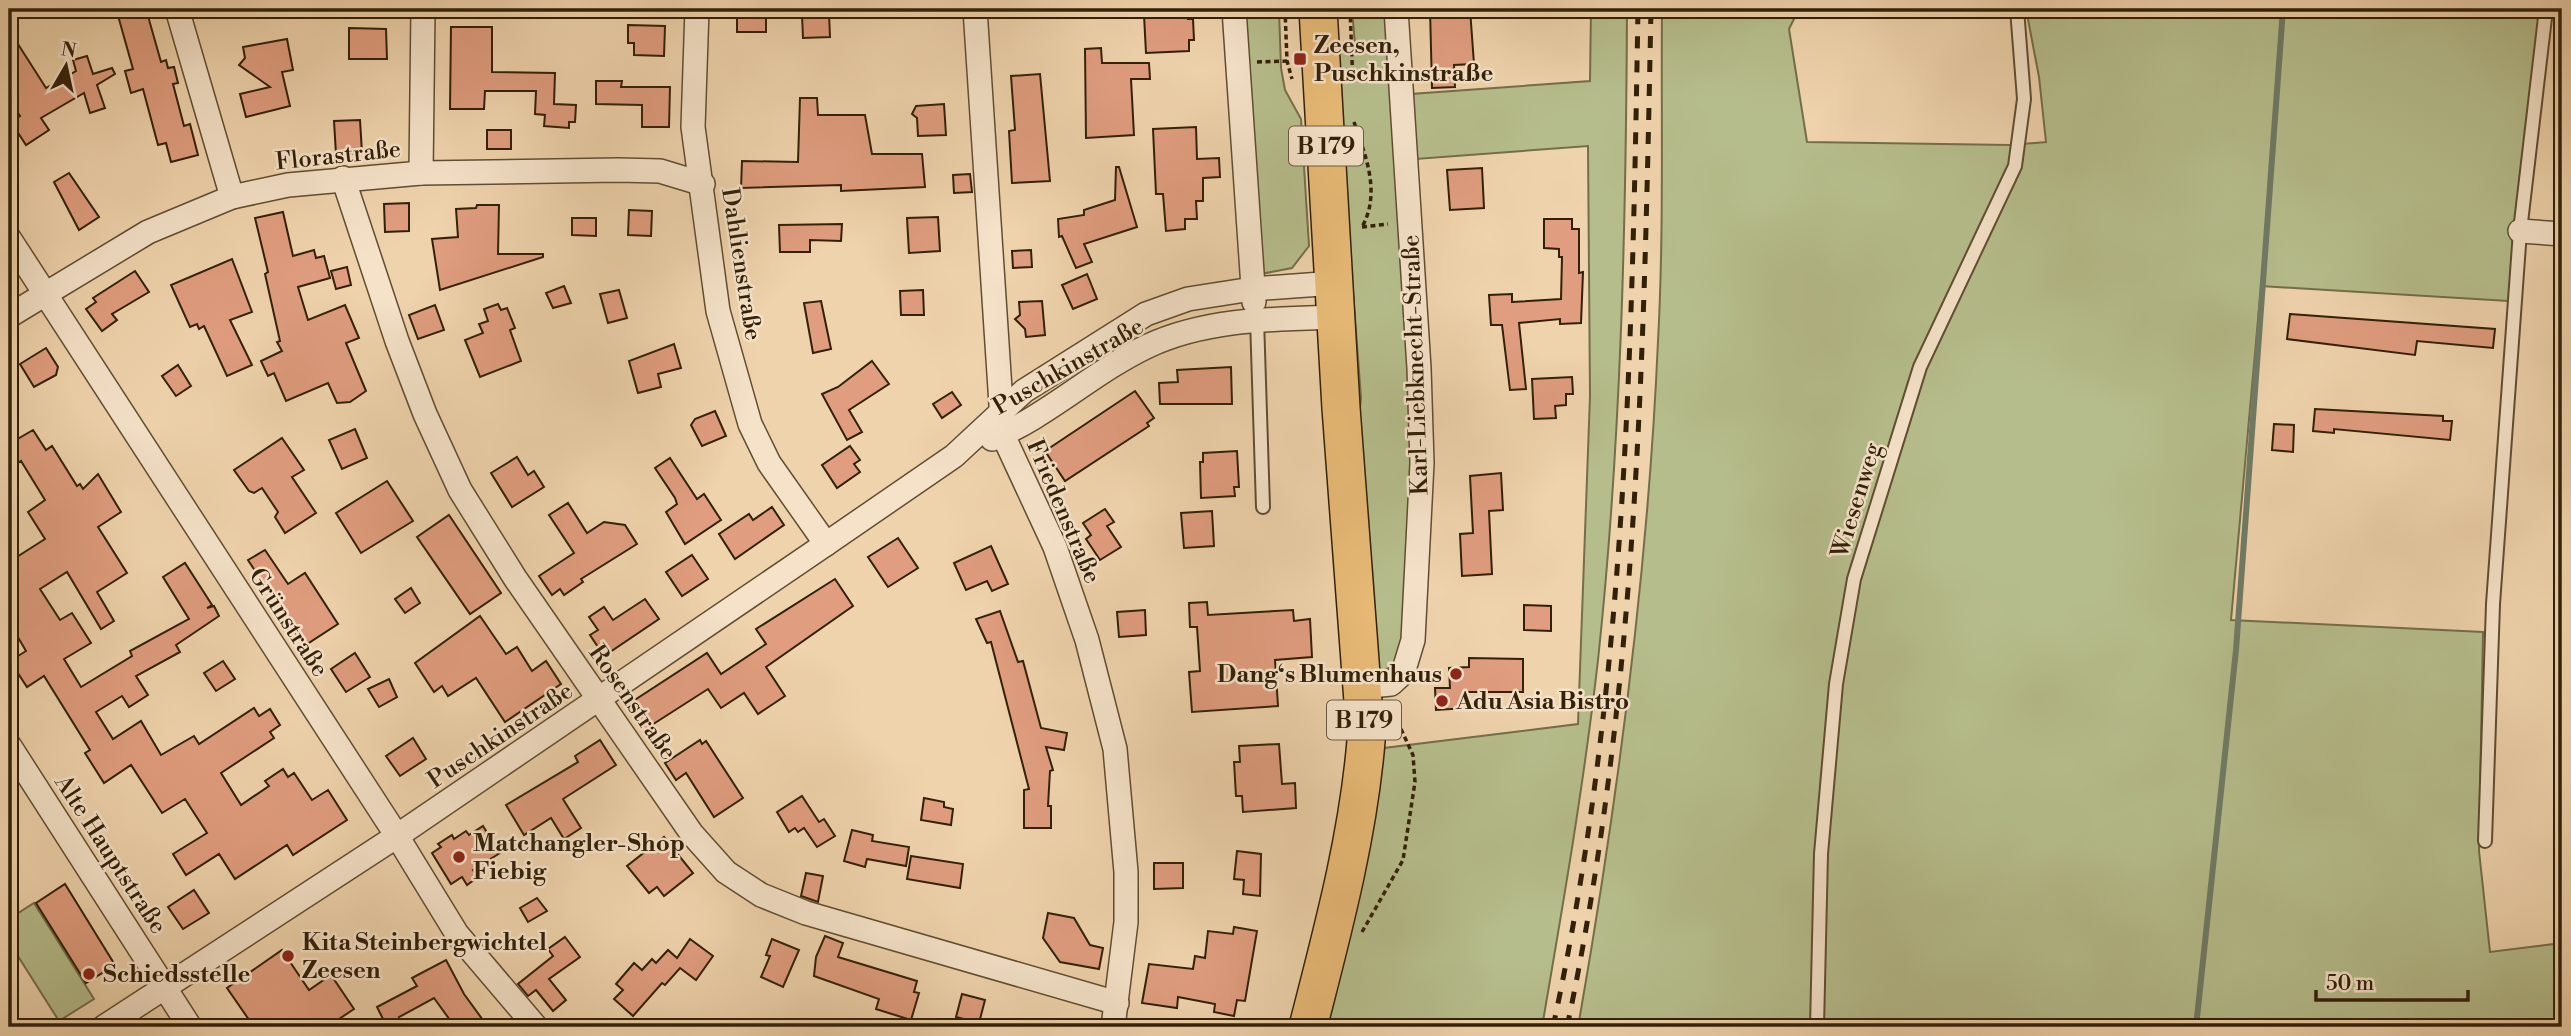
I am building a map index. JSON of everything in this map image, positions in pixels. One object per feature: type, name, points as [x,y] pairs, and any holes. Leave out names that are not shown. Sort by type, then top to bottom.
[{"type":"main road","name":"B 179","points":[[1308,1027],[1337,916],[1362,788],[1366,741],[1360,687],[1318,9]]},
{"type":"street","points":[[177,9],[232,197]]},
{"type":"street","points":[[421,173],[423,9]]},
{"type":"street","name":"Dahlienstraße","points":[[697,9],[694,127],[718,311],[750,424],[769,463],[827,544]]},
{"type":"street","name":"Friedenstraße","points":[[975,9],[1002,424],[1055,547],[1087,640],[1115,750],[1126,872],[1126,922],[1114,1027]]},
{"type":"street","points":[[1234,9],[1252,289],[1257,319]]},
{"type":"street","name":"Karl-Liebknecht-Straße","points":[[1360,687],[1391,684],[1403,673],[1413,640],[1422,463],[1396,9]]},
{"type":"street","name":"Florastraße","points":[[9,316],[148,232],[232,197],[342,178],[421,173],[660,171],[703,184]]},
{"type":"street","name":"Rosenstraße","points":[[342,178],[397,341],[425,414],[460,490],[515,578],[601,698],[692,834],[726,872],[761,895],[806,913],[1117,1003]]},
{"type":"street","points":[[2520,231],[2562,234]]},
{"type":"street","name":"Grünstraße","points":[[9,238],[397,836],[457,934],[536,1027]]},
{"type":"street","name":"Puschkinstraße","points":[[1002,424],[1024,391],[1146,314],[1188,299],[1252,289],[1335,300]]},
{"type":"street","name":"Puschkinstraße","points":[[104,1027],[167,989],[397,836],[1002,424],[1051,409],[1147,346],[1192,330],[1257,319],[1335,300]]},
{"type":"street","name":"Alte Hauptstraße","points":[[9,745],[190,1027]]},
{"type":"lane","name":"Wiesenweg","points":[[1817,1027],[1824,828],[1836,684],[1854,579],[1920,367],[2015,166],[2024,99],[2017,9]]},
{"type":"lane","points":[[2485,841],[2493,604],[2520,231],[2546,9]]},
{"type":"lane","points":[[1257,319],[1263,507]]},
{"type":"path","points":[[1350,9],[1352,97]]},
{"type":"path","points":[[1237,62],[1287,61]]},
{"type":"path","points":[[1353,116],[1371,174],[1371,201],[1362,228],[1410,222]]},
{"type":"path","points":[[1356,944],[1403,860],[1415,782],[1413,755],[1394,714]]},
{"type":"green space","points":[[1244,9],[1298,9],[1279,10],[1281,68],[1285,90],[1301,119],[1309,246],[1292,268],[1261,274]]},
{"type":"green space","points":[[1352,9],[1390,9],[1415,464],[1404,639],[1396,662],[1382,670],[1375,670],[1356,444],[1361,398],[1337,80],[1340,46],[1355,45]]},
{"type":"green space","points":[[1591,9],[1627,9],[1617,417],[1598,660],[1573,844],[1542,1027],[1324,1027],[1367,817],[1384,748],[1578,724],[1590,396],[1588,146],[1416,159],[1411,94],[1590,81]]},
{"type":"green space","points":[[1662,9],[1799,9],[1789,29],[1807,142],[2010,145],[2046,142],[2039,77],[2026,9],[2540,9],[2508,301],[2261,286],[2231,620],[2483,632],[2479,851],[2490,952],[2562,943],[2562,1027],[1578,1027],[1618,771],[1647,514],[1660,300]]},
{"type":"green space","points":[[34,903],[94,999],[59,1021],[9,942],[9,919]]},
{"type":"building","points":[[146,9],[161,62],[166,60],[168,68],[174,67],[178,83],[173,84],[184,126],[190,124],[198,155],[171,162],[166,143],[158,145],[143,89],[131,93],[125,71],[133,69],[117,12]]},
{"type":"building","points":[[737,9],[766,9],[766,32],[737,32]]},
{"type":"building","points":[[1430,9],[1470,9],[1474,64],[1454,65],[1455,87],[1432,88]]},
{"type":"building","points":[[829,13],[830,37],[803,38],[802,15]]},
{"type":"building","points":[[1187,13],[1188,19],[1193,19],[1194,40],[1189,40],[1189,51],[1146,53],[1144,15]]},
{"type":"building","points":[[628,25],[665,26],[664,56],[634,55],[634,43],[628,43]]},
{"type":"building","points":[[451,27],[492,27],[492,72],[555,73],[554,104],[576,105],[575,122],[569,122],[569,128],[544,126],[545,115],[535,114],[536,91],[485,91],[484,109],[450,109]]},
{"type":"building","points":[[349,28],[386,29],[387,59],[349,59]]},
{"type":"building","points":[[9,30],[46,88],[76,71],[73,60],[87,56],[93,74],[112,68],[115,74],[97,85],[105,108],[90,113],[84,93],[41,118],[49,130],[26,145],[11,122],[20,116],[9,99]]},
{"type":"building","points":[[287,39],[293,70],[282,72],[290,106],[246,117],[240,94],[270,87],[239,65],[245,58],[243,47]]},
{"type":"building","points":[[1101,48],[1102,63],[1149,63],[1150,79],[1131,79],[1134,135],[1086,138],[1085,49]]},
{"type":"building","points":[[1040,74],[1050,181],[1012,183],[1009,131],[1015,130],[1011,76]]},
{"type":"building","points":[[596,81],[622,81],[621,87],[670,87],[669,127],[642,127],[642,105],[596,104]]},
{"type":"building","points":[[800,98],[817,98],[818,115],[865,115],[872,154],[922,154],[925,187],[841,191],[841,185],[741,188],[742,161],[798,162]]},
{"type":"building","points":[[944,104],[946,135],[918,136],[917,118],[912,114],[916,106]]},
{"type":"building","points":[[360,120],[362,153],[336,154],[334,121]]},
{"type":"building","points":[[1196,127],[1197,159],[1219,158],[1220,177],[1203,178],[1203,201],[1196,201],[1197,219],[1185,219],[1185,229],[1166,231],[1163,194],[1156,194],[1153,129]]},
{"type":"building","points":[[487,130],[511,130],[511,149],[487,149]]},
{"type":"building","points":[[1116,167],[1119,167],[1137,227],[1084,244],[1092,262],[1076,268],[1062,236],[1059,237],[1058,219],[1084,215],[1084,210],[1115,200]]},
{"type":"building","points":[[1482,168],[1484,208],[1450,210],[1447,170]]},
{"type":"building","points":[[69,173],[99,217],[79,230],[54,182]]},
{"type":"building","points":[[970,174],[972,192],[954,193],[953,175]]},
{"type":"building","points":[[409,203],[409,231],[385,232],[384,204]]},
{"type":"building","points":[[477,205],[499,205],[498,254],[543,254],[543,257],[440,290],[432,239],[458,237],[456,209],[476,208]]},
{"type":"building","points":[[629,210],[652,211],[651,236],[628,235]]},
{"type":"building","points":[[283,212],[293,256],[314,250],[316,258],[324,256],[330,278],[298,287],[308,320],[345,305],[359,338],[346,343],[366,391],[350,402],[337,403],[328,383],[286,401],[274,373],[268,376],[261,361],[282,351],[277,342],[280,341],[265,274],[268,272],[255,218]]},
{"type":"building","points":[[938,217],[940,251],[909,253],[907,218]]},
{"type":"building","points":[[572,218],[596,218],[596,236],[572,235]]},
{"type":"building","points":[[1544,219],[1572,219],[1572,229],[1579,229],[1579,273],[1583,272],[1581,323],[1560,324],[1560,319],[1519,323],[1526,389],[1510,390],[1502,325],[1491,325],[1489,295],[1512,294],[1512,302],[1561,299],[1562,257],[1559,257],[1559,249],[1544,248]]},
{"type":"building","points":[[842,224],[841,241],[810,240],[810,252],[780,252],[779,225]]},
{"type":"building","points":[[1031,250],[1032,267],[1013,268],[1012,251]]},
{"type":"building","points":[[232,259],[252,312],[230,320],[252,365],[227,376],[204,326],[199,329],[197,324],[190,327],[171,285]]},
{"type":"building","points":[[347,267],[351,285],[336,289],[331,271]]},
{"type":"building","points":[[135,271],[149,292],[112,314],[117,320],[102,331],[86,309],[96,302],[93,298]]},
{"type":"building","points":[[1087,274],[1097,299],[1073,309],[1062,285]]},
{"type":"building","points":[[564,286],[571,303],[553,308],[546,293]]},
{"type":"building","points":[[619,290],[627,318],[608,323],[600,294]]},
{"type":"building","points":[[923,290],[924,315],[901,315],[900,291]]},
{"type":"building","points":[[821,301],[831,349],[813,353],[804,303]]},
{"type":"building","points":[[1042,301],[1045,335],[1026,337],[1025,329],[1015,319],[1020,315],[1019,302]]},
{"type":"building","points":[[498,304],[501,310],[507,308],[515,328],[510,330],[521,361],[480,377],[465,340],[483,333],[479,324],[488,321],[484,309]]},
{"type":"building","points":[[435,305],[444,330],[418,339],[409,315]]},
{"type":"building","points":[[2290,314],[2495,329],[2493,348],[2417,341],[2415,355],[2287,339]]},
{"type":"building","points":[[674,344],[681,368],[658,374],[661,387],[638,393],[629,361]]},
{"type":"building","points":[[46,348],[58,367],[56,375],[34,387],[20,364]]},
{"type":"building","points":[[872,361],[889,384],[849,410],[862,432],[847,440],[822,394],[838,387]]},
{"type":"building","points":[[178,365],[191,386],[176,396],[162,376]]},
{"type":"building","points":[[1231,367],[1232,404],[1160,404],[1159,383],[1178,382],[1177,370]]},
{"type":"building","points":[[1572,377],[1573,394],[1566,394],[1566,405],[1555,406],[1556,418],[1534,419],[1532,379]]},
{"type":"building","points":[[1135,391],[1154,418],[1147,423],[1149,426],[1065,481],[1045,451]]},
{"type":"building","points":[[952,392],[961,405],[942,418],[933,404]]},
{"type":"building","points":[[2315,409],[2443,416],[2443,421],[2452,421],[2450,440],[2334,429],[2334,433],[2313,431]]},
{"type":"building","points":[[715,411],[726,436],[702,446],[691,425],[695,419]]},
{"type":"building","points":[[2274,424],[2294,425],[2293,452],[2272,450]]},
{"type":"building","points":[[355,429],[367,458],[342,469],[329,440]]},
{"type":"building","points":[[33,430],[46,450],[52,446],[77,486],[80,484],[83,489],[98,474],[121,512],[98,527],[127,573],[97,592],[114,621],[101,629],[67,572],[40,589],[60,620],[72,613],[91,643],[64,659],[81,687],[132,656],[130,651],[189,619],[163,577],[185,563],[212,605],[207,608],[214,606],[219,616],[176,645],[180,652],[136,676],[148,695],[129,707],[122,696],[96,712],[113,739],[141,721],[161,755],[194,736],[199,744],[254,708],[259,716],[270,709],[280,725],[270,732],[274,738],[221,773],[241,805],[269,786],[265,781],[283,769],[288,777],[294,773],[312,800],[328,790],[347,820],[293,855],[287,845],[235,879],[219,854],[186,875],[173,854],[207,833],[185,799],[162,813],[131,765],[104,783],[85,753],[90,750],[44,676],[27,687],[10,661],[26,651],[9,622],[9,562],[45,539],[28,512],[45,500],[21,461],[9,469],[9,444]]},
{"type":"building","points":[[282,438],[304,470],[292,477],[316,513],[285,533],[275,517],[278,512],[262,488],[254,493],[249,491],[234,470]]},
{"type":"building","points":[[850,446],[860,460],[854,464],[860,472],[837,488],[822,465]]},
{"type":"building","points":[[1237,451],[1239,487],[1234,487],[1235,496],[1201,498],[1200,462],[1203,462],[1203,453]]},
{"type":"building","points":[[517,457],[528,475],[534,471],[544,487],[512,507],[491,473]]},
{"type":"building","points":[[670,458],[697,499],[704,494],[721,520],[685,544],[666,512],[677,504],[675,498],[655,468]]},
{"type":"building","points":[[1501,473],[1503,510],[1489,511],[1492,574],[1462,576],[1460,534],[1473,533],[1470,476]]},
{"type":"building","points":[[387,481],[413,521],[361,553],[336,513]]},
{"type":"building","points":[[568,503],[587,533],[604,522],[625,525],[637,544],[581,579],[583,582],[564,595],[560,589],[552,595],[539,576],[574,553],[549,515]]},
{"type":"building","points":[[772,507],[784,525],[735,559],[719,534],[749,514],[753,520]]},
{"type":"building","points":[[1105,509],[1114,522],[1107,526],[1121,547],[1100,560],[1086,539],[1091,535],[1083,523]]},
{"type":"building","points":[[1212,511],[1214,546],[1184,548],[1181,513]]},
{"type":"building","points":[[449,515],[501,593],[470,614],[417,537]]},
{"type":"building","points":[[898,538],[918,568],[888,587],[868,557]]},
{"type":"building","points":[[991,546],[1008,584],[992,591],[987,581],[966,590],[954,563]]},
{"type":"building","points":[[265,550],[288,584],[305,573],[338,624],[304,646],[248,560]]},
{"type":"building","points":[[692,555],[708,579],[682,596],[666,572]]},
{"type":"building","points":[[835,579],[853,606],[766,667],[785,696],[758,714],[744,693],[721,708],[708,689],[644,730],[627,705],[707,653],[721,674],[766,644],[756,629]]},
{"type":"building","points":[[411,588],[420,603],[405,613],[395,599]]},
{"type":"building","points":[[645,599],[659,619],[604,656],[590,635],[598,630],[589,617],[604,607],[613,620]]},
{"type":"building","points":[[1207,602],[1208,615],[1293,610],[1294,621],[1310,619],[1312,657],[1275,660],[1278,706],[1192,712],[1189,672],[1200,671],[1197,627],[1190,627],[1189,603]]},
{"type":"building","points":[[1524,605],[1551,606],[1551,631],[1524,630]]},
{"type":"building","points":[[1145,610],[1146,635],[1119,637],[1117,612]]},
{"type":"building","points":[[1000,611],[1018,662],[1023,661],[1041,728],[1067,733],[1064,750],[1046,747],[1053,770],[1050,771],[1048,806],[1051,806],[1051,828],[1024,828],[1024,790],[1029,789],[991,642],[987,643],[976,619]]},
{"type":"building","points":[[480,616],[506,654],[517,647],[532,671],[546,661],[561,684],[505,722],[476,678],[448,696],[442,686],[434,692],[415,663]]},
{"type":"building","points":[[355,653],[370,677],[346,692],[331,669]]},
{"type":"building","points":[[1469,658],[1523,659],[1523,692],[1467,692],[1467,708],[1436,710],[1435,688],[1450,688],[1449,668],[1469,667]]},
{"type":"building","points":[[223,661],[235,679],[216,691],[204,673]]},
{"type":"building","points":[[389,679],[397,697],[379,707],[368,689]]},
{"type":"building","points":[[413,738],[426,759],[400,776],[386,756]]},
{"type":"building","points":[[600,740],[616,765],[563,799],[581,828],[564,839],[551,818],[524,835],[506,805],[578,762],[575,756]]},
{"type":"building","points":[[700,740],[702,744],[706,741],[743,798],[714,817],[686,773],[676,780],[665,763]]},
{"type":"building","points":[[1279,744],[1282,784],[1295,783],[1296,808],[1243,812],[1242,796],[1236,796],[1234,762],[1240,762],[1239,746]]},
{"type":"building","points":[[802,796],[819,822],[824,819],[835,836],[817,847],[804,828],[798,832],[795,828],[789,832],[777,812]]},
{"type":"building","points":[[924,798],[944,802],[944,807],[953,809],[951,825],[921,820]]},
{"type":"building","name":"Matchangler-Shop Fiebig","points":[[483,826],[500,853],[473,870],[478,877],[467,885],[462,877],[451,884],[432,853],[441,847],[438,844],[452,835],[454,839],[466,831],[469,835]]},
{"type":"building","points":[[852,830],[873,835],[872,841],[909,847],[906,866],[867,859],[865,867],[844,861]]},
{"type":"building","points":[[664,837],[693,873],[664,896],[657,887],[649,893],[627,866]]},
{"type":"building","points":[[1237,851],[1261,854],[1260,896],[1243,894],[1244,880],[1234,879]]},
{"type":"building","points":[[911,856],[963,864],[960,888],[907,879]]},
{"type":"building","points":[[1154,863],[1183,863],[1183,888],[1154,889]]},
{"type":"building","points":[[806,873],[823,876],[818,902],[801,896]]},
{"type":"building","points":[[65,884],[115,965],[86,983],[36,903]]},
{"type":"building","points":[[194,890],[209,913],[183,929],[168,907]]},
{"type":"building","points":[[537,898],[547,911],[528,922],[520,908]]},
{"type":"building","points":[[1048,913],[1074,918],[1090,945],[1103,948],[1099,969],[1060,962],[1043,938]]},
{"type":"building","points":[[1234,927],[1257,931],[1245,1001],[1237,1000],[1234,1016],[1214,1012],[1215,1004],[1178,997],[1177,1008],[1142,1003],[1149,964],[1193,969],[1195,956],[1205,958],[1208,931],[1233,934]]},
{"type":"building","points":[[825,936],[843,943],[838,957],[917,981],[914,992],[919,993],[911,1020],[876,1009],[879,999],[814,976],[816,957]]},
{"type":"building","points":[[565,937],[580,957],[549,979],[566,1000],[553,1011],[536,990],[528,996],[518,984],[553,956],[548,949]]},
{"type":"building","points":[[690,939],[713,956],[696,980],[680,968],[665,985],[662,983],[633,1016],[614,999],[623,990],[616,984],[634,963],[642,970],[652,959],[656,963],[668,950],[677,958]]},
{"type":"building","points":[[772,939],[799,950],[783,987],[761,977],[770,956],[766,955]]},
{"type":"building","points":[[282,950],[309,990],[331,975],[354,1009],[339,1019],[344,1027],[254,1027],[227,988]]},
{"type":"building","points":[[446,960],[464,994],[488,1027],[455,1027],[434,998],[399,1017],[401,1020],[387,1027],[377,1007],[417,986],[412,978]]},
{"type":"building","points":[[962,994],[985,1000],[979,1023],[956,1017]]},
{"type":"waterway","points":[[2196,1027],[2236,650],[2283,9]]},
{"type":"railway","points":[[1553,1027],[1577,901],[1596,774],[1621,520],[1628,393],[1638,9]]},
{"type":"railway","points":[[1567,1027],[1591,901],[1623,648],[1640,392],[1651,9]]},
{"type":"place","name":"Zeesen, Puschkinstraße","points":[[1300,59]]},
{"type":"place","name":"Dang‘s Blumenhaus","points":[[1456,674]]},
{"type":"place","name":"Adu Asia Bistro","points":[[1442,701]]},
{"type":"place","name":"Matchangler-Shop Fiebig","points":[[459,857]]},
{"type":"place","name":"Kita Steinbergwichtel Zeesen","points":[[288,956]]},
{"type":"place","name":"Schiedsstelle","points":[[89,974]]}]
